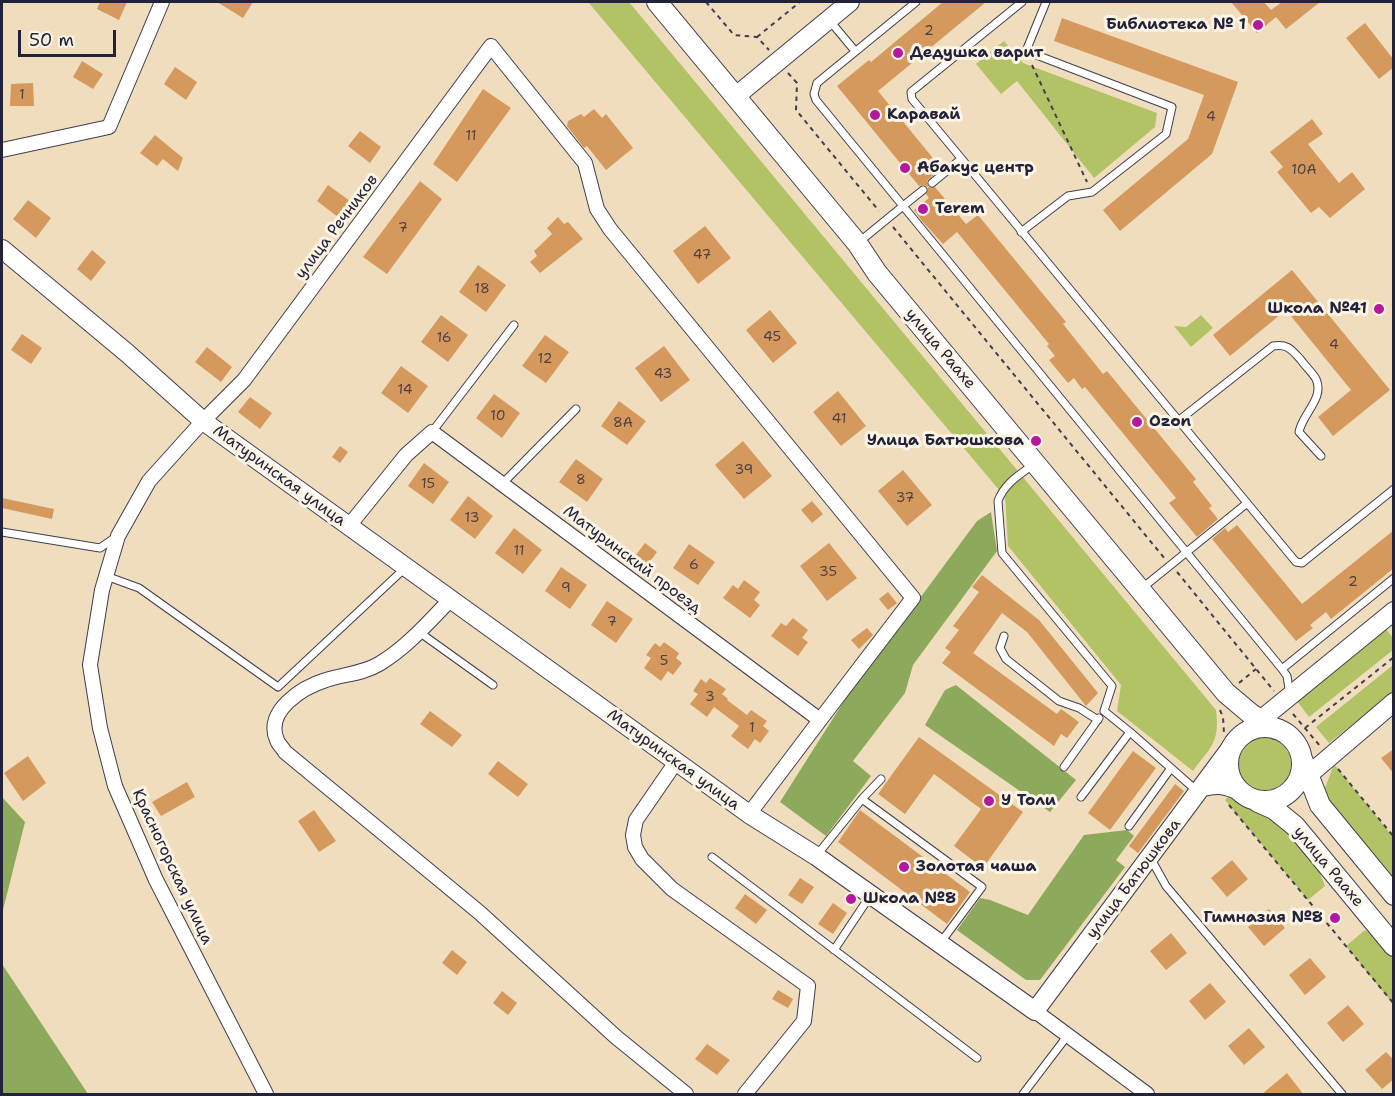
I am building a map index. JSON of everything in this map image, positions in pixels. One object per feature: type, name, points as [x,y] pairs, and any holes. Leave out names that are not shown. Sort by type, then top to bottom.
[{"type":"main road","name":"улица Раахе","points":[[657,2],[857,243],[877,273],[1226,693]]},
{"type":"main road","points":[[1226,693],[1262,727],[1289,736],[1298,748],[1301,755],[1301,770],[1291,790],[1273,800],[1239,797],[1232,783],[1228,771],[1228,758],[1237,729],[1237,719],[1226,693]]},
{"type":"main road","points":[[1232,746],[1262,727]]},
{"type":"main road","name":"улица Раахе","points":[[1301,755],[1320,805],[1394,895]]},
{"type":"main road","name":"улица Раахе","points":[[1239,797],[1274,809],[1295,826],[1394,946]]},
{"type":"street","points":[[2,150],[109,127],[162,2]]},
{"type":"street","points":[[736,96],[850,2]]},
{"type":"street","name":"улица Речников","points":[[202,421],[244,380],[491,46],[585,163],[597,209],[610,229],[913,598],[820,720]]},
{"type":"street","name":"Матуринская улица","points":[[2,249],[127,353],[202,421],[749,814],[816,856],[1035,1011],[1147,1095]]},
{"type":"street","name":"Матуринская улица","points":[[118,536],[149,481],[202,421]]},
{"type":"street","points":[[348,527],[406,455],[432,432]]},
{"type":"street","name":"Матуринский проезд","points":[[432,432],[820,720]]},
{"type":"street","name":"Красногорская улица","points":[[118,536],[102,590],[90,665],[99,728],[115,786],[156,880],[266,1095]]},
{"type":"street","points":[[450,600],[420,632],[380,664],[326,680],[306,688],[291,699],[279,713],[275,725],[277,740],[285,752],[480,913],[616,1037],[686,1095]]},
{"type":"street","points":[[1262,727],[1286,699],[1394,611]]},
{"type":"street","points":[[1291,790],[1394,702]]},
{"type":"street","points":[[749,814],[820,720]]},
{"type":"street","name":"улица Батюшкова","points":[[1035,1011],[1232,746]]},
{"type":"street","points":[[676,762],[636,820],[633,835],[635,847],[642,859],[672,890],[808,986],[804,1021],[745,1095]]},
{"type":"street","points":[[1201,790],[1224,784],[1239,797]]},
{"type":"lane","points":[[916,2],[817,83],[814,94],[816,100],[1282,669],[1287,676],[1286,699]]},
{"type":"lane","points":[[1022,2],[911,92],[912,99],[1296,562],[1302,564],[1394,489]]},
{"type":"lane","points":[[1021,232],[1068,196],[1092,192],[1166,134],[1173,107],[1026,51],[1046,2]]},
{"type":"lane","points":[[828,20],[855,51]]},
{"type":"lane","points":[[932,183],[962,159]]},
{"type":"lane","points":[[857,243],[923,190]]},
{"type":"lane","points":[[432,432],[514,325]]},
{"type":"lane","points":[[1178,421],[1273,346],[1283,345],[1292,350],[1316,378],[1317,398],[1301,424],[1299,432],[1321,456]]},
{"type":"lane","points":[[502,484],[576,409]]},
{"type":"lane","points":[[1035,463],[1006,485],[1000,495],[998,501],[1002,553],[1112,686],[1104,711],[1064,767]]},
{"type":"lane","points":[[1140,590],[1246,504]]},
{"type":"lane","points":[[2,532],[100,548],[118,536]]},
{"type":"lane","points":[[106,576],[139,588],[278,687],[405,568]]},
{"type":"lane","points":[[1282,669],[1394,578]]},
{"type":"lane","points":[[420,632],[493,685]]},
{"type":"lane","points":[[1004,636],[1000,648],[1006,659],[1059,701],[1079,708],[1098,720]]},
{"type":"lane","points":[[1104,711],[1171,768],[1201,790]]},
{"type":"lane","points":[[1082,797],[1130,732]]},
{"type":"lane","points":[[1129,826],[1171,768]]},
{"type":"lane","points":[[816,856],[881,779]]},
{"type":"lane","points":[[862,799],[982,887],[939,944]]},
{"type":"lane","points":[[712,857],[977,1059]]},
{"type":"lane","points":[[1150,857],[1166,886],[1342,1095]]},
{"type":"lane","points":[[834,950],[870,896]]},
{"type":"lane","points":[[1023,1095],[1068,1035]]},
{"type":"path","points":[[706,2],[734,35],[757,37],[778,61],[796,83],[796,110],[1171,565],[1286,699],[1305,728],[1394,837]]},
{"type":"path","points":[[757,37],[800,2]]},
{"type":"path","points":[[1026,51],[1092,192]]},
{"type":"path","points":[[1305,728],[1394,657]]},
{"type":"path","points":[[1239,797],[1394,1004]]},
{"type":"green space","points":[[588,2],[629,2],[1216,710],[1217,730],[1213,744],[1193,771],[1117,711],[1121,685],[1008,546],[1005,497]]},
{"type":"green space","points":[[1004,41],[1023,63],[1157,113],[1155,127],[1094,178],[1017,81],[1001,94],[976,64]]},
{"type":"green space","points":[[1201,315],[1213,328],[1191,347],[1174,326],[1186,327]]},
{"type":"green space","points":[[991,512],[997,551],[913,665],[905,693],[853,761],[871,776],[826,836],[780,802],[846,698],[977,521]]},
{"type":"green space","points":[[1386,629],[1393,638],[1393,650],[1309,717],[1297,701]]},
{"type":"green space","points":[[1393,665],[1393,692],[1329,743],[1316,727]]},
{"type":"green space","points":[[956,685],[1076,780],[1050,812],[925,725],[945,690]]},
{"type":"green space","points":[[1259,737],[1269,737],[1279,741],[1287,749],[1291,764],[1287,779],[1279,787],[1269,791],[1259,791],[1249,787],[1241,779],[1237,769],[1237,759],[1241,749],[1249,741]]},
{"type":"green space","points":[[1334,764],[1393,837],[1393,899],[1318,807]]},
{"type":"green space","points":[[1236,788],[1246,796],[1274,809],[1308,842],[1325,886],[1308,900],[1225,800]]},
{"type":"green space","points":[[2,797],[25,822],[2,914]]},
{"type":"green space","points":[[1127,830],[1134,836],[1116,860],[1125,867],[1040,980],[1026,980],[957,930],[980,898],[1028,915],[1084,835]]},
{"type":"green space","points":[[1365,930],[1393,949],[1393,1004],[1346,946]]},
{"type":"green space","points":[[2,964],[88,1094],[2,1094]]},
{"type":"building","points":[[100,2],[127,2],[119,20],[97,9]]},
{"type":"building","points":[[217,2],[253,2],[243,18]]},
{"type":"building","points":[[943,2],[986,2],[878,91],[941,168],[927,181],[928,187],[919,186],[837,86],[869,60],[871,62]]},
{"type":"building","points":[[1231,2],[1264,2],[1271,10],[1282,2],[1320,2],[1286,29],[1276,17],[1257,33]]},
{"type":"building","points":[[1062,18],[1238,82],[1212,154],[1120,231],[1103,210],[1188,139],[1204,95],[1054,41]]},
{"type":"building","points":[[1365,23],[1394,60],[1394,67],[1379,79],[1346,38]]},
{"type":"building","points":[[82,61],[103,74],[93,89],[73,77]]},
{"type":"building","points":[[175,67],[197,82],[186,100],[164,84]]},
{"type":"building","points":[[33,83],[34,106],[10,106],[11,84]]},
{"type":"building","points":[[483,89],[511,108],[457,182],[433,164]]},
{"type":"building","points":[[594,109],[602,118],[606,114],[633,148],[606,170],[587,146],[584,148],[567,126],[568,121],[581,114],[584,117]]},
{"type":"building","points":[[1312,119],[1323,134],[1308,144],[1339,183],[1352,172],[1365,189],[1330,218],[1319,207],[1311,213],[1277,172],[1283,167],[1270,152]]},
{"type":"building","points":[[360,131],[381,147],[370,163],[348,146]]},
{"type":"building","points":[[155,135],[183,158],[178,171],[163,159],[157,166],[140,153]]},
{"type":"building","points":[[420,181],[442,199],[387,274],[363,257]]},
{"type":"building","points":[[328,185],[350,201],[338,217],[317,201]]},
{"type":"building","points":[[928,187],[935,187],[966,224],[978,215],[1066,322],[1063,324],[1103,374],[1107,371],[1196,479],[1193,482],[1212,506],[1209,508],[1218,519],[1197,537],[1169,503],[1176,498],[1085,387],[1082,389],[1074,378],[1068,383],[1049,360],[1055,356],[1047,346],[1049,344],[957,232],[943,244],[922,221],[914,210],[929,198],[926,194]]},
{"type":"building","points":[[28,200],[51,218],[36,238],[13,219]]},
{"type":"building","points":[[558,217],[564,224],[568,222],[583,239],[540,273],[530,262],[537,256],[534,251],[552,234],[547,228]]},
{"type":"building","points":[[705,226],[731,258],[698,284],[673,251]]},
{"type":"building","points":[[92,250],[106,262],[91,281],[77,269]]},
{"type":"building","points":[[478,265],[506,285],[486,312],[459,292]]},
{"type":"building","points":[[1292,270],[1390,390],[1333,436],[1318,417],[1351,390],[1286,310],[1230,356],[1213,335]]},
{"type":"building","points":[[770,310],[797,343],[773,363],[746,330]]},
{"type":"building","points":[[441,315],[468,335],[448,362],[421,342]]},
{"type":"building","points":[[22,334],[42,348],[31,364],[11,350]]},
{"type":"building","points":[[545,335],[569,352],[546,383],[522,366]]},
{"type":"building","points":[[664,346],[690,380],[661,402],[635,368]]},
{"type":"building","points":[[207,347],[232,367],[221,382],[195,362]]},
{"type":"building","points":[[401,366],[428,386],[408,413],[381,393]]},
{"type":"building","points":[[838,391],[866,426],[841,446],[813,412]]},
{"type":"building","points":[[494,394],[520,413],[502,438],[476,418]]},
{"type":"building","points":[[250,397],[272,413],[260,429],[238,412]]},
{"type":"building","points":[[619,401],[646,421],[627,445],[601,426]]},
{"type":"building","points":[[743,441],[772,476],[744,499],[715,465]]},
{"type":"building","points":[[340,446],[348,452],[340,463],[332,457]]},
{"type":"building","points":[[576,459],[603,479],[587,502],[559,482]]},
{"type":"building","points":[[424,463],[449,482],[433,504],[408,486]]},
{"type":"building","points":[[903,470],[932,505],[907,526],[878,491]]},
{"type":"building","points":[[468,496],[493,516],[475,539],[450,520]]},
{"type":"building","points":[[2,498],[54,509],[52,519],[2,508]]},
{"type":"building","points":[[812,501],[823,514],[812,523],[801,510]]},
{"type":"building","points":[[1237,525],[1302,604],[1394,530],[1394,568],[1331,619],[1326,612],[1310,625],[1313,628],[1296,641],[1212,539],[1225,528],[1228,532]]},
{"type":"building","points":[[514,528],[542,550],[523,574],[495,553]]},
{"type":"building","points":[[645,543],[657,552],[643,571],[630,563]]},
{"type":"building","points":[[829,543],[857,578],[827,601],[800,566]]},
{"type":"building","points":[[689,544],[715,562],[698,585],[673,568]]},
{"type":"building","points":[[561,567],[587,585],[570,609],[545,591]]},
{"type":"building","points":[[982,575],[1039,620],[1098,693],[1086,706],[1027,632],[1002,613],[973,653],[1057,714],[1061,709],[1079,722],[1067,738],[1061,734],[1054,746],[942,663],[951,652],[945,648],[959,630],[953,626],[979,592],[972,587]]},
{"type":"building","points":[[744,580],[760,592],[754,600],[760,605],[750,618],[723,598],[733,585],[738,589]]},
{"type":"building","points":[[888,592],[897,603],[888,610],[879,599]]},
{"type":"building","points":[[607,601],[633,619],[616,643],[591,625]]},
{"type":"building","points":[[793,618],[808,630],[802,638],[808,642],[798,656],[771,636],[781,623],[786,626]]},
{"type":"building","points":[[867,628],[873,635],[859,649],[851,640]]},
{"type":"building","points":[[664,642],[679,653],[676,658],[682,663],[673,675],[668,671],[661,681],[644,668],[651,658],[646,655],[655,643],[660,647]]},
{"type":"building","points":[[710,678],[726,689],[722,694],[727,700],[747,715],[751,710],[767,721],[763,726],[769,731],[760,743],[755,739],[748,749],[731,736],[739,726],[734,722],[714,707],[707,717],[690,704],[698,694],[693,691],[701,679],[706,683]]},
{"type":"building","points":[[430,711],[462,735],[452,747],[420,724]]},
{"type":"building","name":"У Толи","points":[[919,737],[1023,812],[983,868],[954,846],[981,809],[934,774],[905,814],[878,794]]},
{"type":"building","points":[[1394,749],[1394,774],[1381,758]]},
{"type":"building","points":[[1133,751],[1156,768],[1110,830],[1088,813]]},
{"type":"building","points":[[28,756],[46,783],[23,801],[4,773]]},
{"type":"building","points":[[498,761],[528,784],[518,797],[488,774]]},
{"type":"building","points":[[187,782],[195,797],[161,816],[152,802]]},
{"type":"building","points":[[1175,784],[1184,791],[1138,853],[1129,846]]},
{"type":"building","points":[[314,810],[336,841],[319,852],[298,821]]},
{"type":"building","name":"Золотая чаша","points":[[860,810],[970,892],[947,924],[838,842]]},
{"type":"building","points":[[1232,860],[1248,879],[1227,897],[1211,878]]},
{"type":"building","points":[[800,878],[814,887],[802,904],[788,895]]},
{"type":"building","points":[[745,894],[767,910],[756,924],[735,908]]},
{"type":"building","points":[[833,903],[847,913],[833,934],[818,924]]},
{"type":"building","points":[[1269,909],[1285,928],[1264,946],[1248,927]]},
{"type":"building","points":[[1171,933],[1187,953],[1166,970],[1150,951]]},
{"type":"building","points":[[452,950],[467,962],[457,975],[442,963]]},
{"type":"building","points":[[1310,958],[1326,977],[1305,995],[1289,975]]},
{"type":"building","points":[[1210,983],[1226,1002],[1205,1020],[1189,1001]]},
{"type":"building","points":[[778,990],[793,999],[788,1008],[772,999]]},
{"type":"building","points":[[502,991],[517,1003],[508,1015],[493,1003]]},
{"type":"building","points":[[1348,1005],[1364,1024],[1343,1042],[1327,1023]]},
{"type":"building","points":[[1249,1028],[1265,1047],[1244,1065],[1228,1046]]},
{"type":"building","points":[[707,1044],[730,1060],[717,1075],[695,1059]]},
{"type":"building","points":[[1386,1052],[1394,1060],[1394,1079],[1382,1089],[1365,1070]]},
{"type":"building","points":[[1287,1073],[1304,1095],[1261,1095]]},
{"type":"place","name":"Библиотека № 1","points":[[1258,25]]},
{"type":"place","name":"Дедушка варит","points":[[898,53]]},
{"type":"place","name":"Каравай","points":[[875,115]]},
{"type":"place","name":"Абакус центр","points":[[905,168]]},
{"type":"place","name":"Terem","points":[[923,209]]},
{"type":"place","name":"Школа №41","points":[[1379,309]]},
{"type":"place","name":"Ozon","points":[[1137,422]]},
{"type":"place","name":"Улица Батюшкова","points":[[1036,441]]},
{"type":"place","name":"У Толи","points":[[989,801]]},
{"type":"place","name":"Золотая чаша","points":[[904,867]]},
{"type":"place","name":"Школа №8","points":[[851,899]]},
{"type":"place","name":"Гимназия №8","points":[[1335,918]]}]
